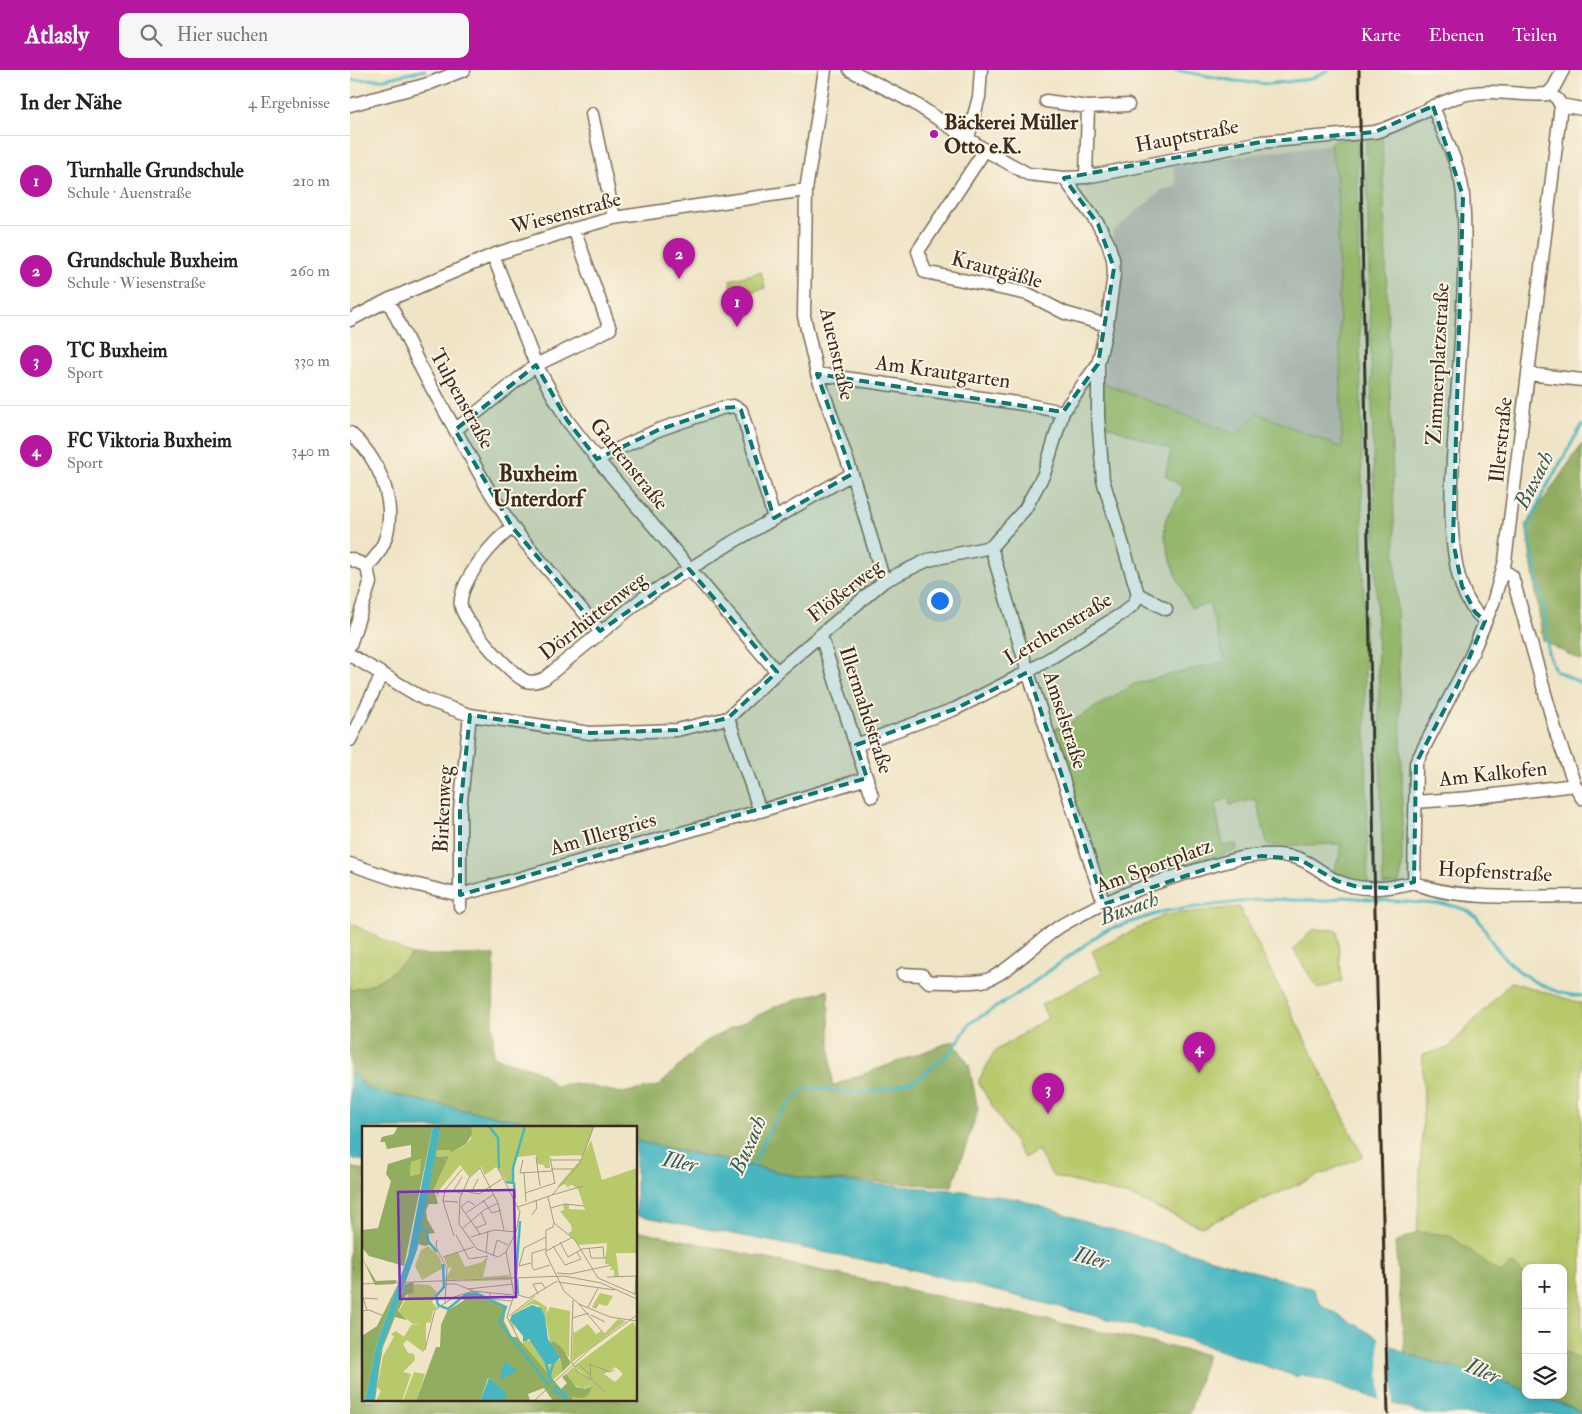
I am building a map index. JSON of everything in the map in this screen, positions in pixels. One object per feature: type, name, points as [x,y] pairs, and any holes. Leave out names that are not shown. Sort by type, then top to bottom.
[{"type":"street","points":[[350,105],[428,84],[464,70]]},
{"type":"street","name":"Auenstraße","points":[[825,70],[806,190],[804,316],[817,374],[852,474],[884,581]]},
{"type":"street","name":"Hauptstraße","points":[[850,70],[914,103],[985,150],[1028,174],[1064,178],[1086,177],[1246,144],[1375,132],[1388,128],[1433,106],[1466,94],[1485,91],[1541,94],[1552,90]]},
{"type":"street","points":[[968,138],[979,97],[981,70]]},
{"type":"street","points":[[1563,70],[1552,90],[1561,105],[1582,109]]},
{"type":"street","points":[[1046,101],[1088,107],[1128,105]]},
{"type":"street","name":"Illerstraße","points":[[1410,883],[1415,768],[1458,684],[1493,603],[1503,570],[1511,524],[1561,105]]},
{"type":"street","name":"Zimmerplatzstraße","points":[[1433,106],[1456,170],[1463,196],[1462,316],[1453,459],[1453,541],[1462,586],[1475,612],[1484,621]]},
{"type":"street","points":[[1086,177],[1088,107]]},
{"type":"street","points":[[592,114],[614,218]]},
{"type":"street","name":"Krautgäßle","points":[[985,150],[918,251],[925,272],[1028,294],[1065,313],[1107,325]]},
{"type":"street","points":[[991,547],[1025,509],[1044,474],[1063,412],[1098,364],[1107,325],[1114,274],[1113,259],[1108,243],[1098,224],[1064,178]]},
{"type":"street","name":"Wiesenstraße","points":[[350,320],[388,300],[493,255],[574,229],[614,218],[806,190]]},
{"type":"street","points":[[455,430],[536,365],[610,329],[574,229]]},
{"type":"street","name":"Gartenstraße","points":[[493,255],[536,365],[567,420],[597,460],[777,672]]},
{"type":"street","name":"Tulpenstraße","points":[[388,300],[423,372],[513,528],[600,631]]},
{"type":"street","name":"Lerchenstraße","points":[[856,745],[955,709],[1028,672],[1123,614],[1134,604],[1138,594],[1103,480],[1098,425],[1098,364]]},
{"type":"street","name":"Am Krautgarten","points":[[817,374],[1023,404],[1063,412]]},
{"type":"street","points":[[1528,374],[1582,380]]},
{"type":"street","points":[[597,460],[658,430],[722,408],[737,407],[741,410],[774,518]]},
{"type":"street","points":[[350,433],[374,458],[387,495],[389,517],[387,530],[379,553],[367,566]]},
{"type":"street","name":"Dörrhüttenweg","points":[[513,528],[502,535],[492,546],[465,585],[460,602],[461,609],[472,625],[513,672],[530,682],[544,678],[600,631],[644,598],[774,518],[852,474]]},
{"type":"street","name":"Flößerweg","points":[[350,655],[424,699],[470,715],[590,733],[677,730],[728,718],[777,672],[884,581],[928,560],[991,547]]},
{"type":"street","name":"Amselstraße","points":[[991,547],[1028,672],[1104,904]]},
{"type":"street","points":[[350,559],[367,566]]},
{"type":"street","points":[[350,645],[370,584],[367,566]]},
{"type":"street","points":[[1503,570],[1512,576],[1557,736],[1575,785],[1582,798]]},
{"type":"street","points":[[1138,594],[1166,609]]},
{"type":"street","name":"Illermahdstraße","points":[[821,636],[872,796]]},
{"type":"street","points":[[350,740],[382,674]]},
{"type":"street","name":"Birkenweg","points":[[460,900],[460,810],[470,715]]},
{"type":"street","points":[[728,718],[760,811]]},
{"type":"street","name":"Am Illergries","points":[[350,864],[460,900],[867,778]]},
{"type":"street","name":"Am Kalkofen","points":[[1415,802],[1470,798],[1575,785]]},
{"type":"street","name":"Am Sportplatz","points":[[903,974],[922,976],[929,982],[984,981],[1006,968],[1061,925],[1104,904],[1229,861],[1262,856],[1280,856],[1299,859],[1337,881],[1358,887],[1391,888],[1410,883]]},
{"type":"street","name":"Hopfenstraße","points":[[1410,883],[1427,889],[1485,896],[1582,896]]},
{"type":"highlighted area","points":[[1433,106],[1463,196],[1453,541],[1462,586],[1475,612],[1485,621],[1458,684],[1416,763],[1414,882],[1391,888],[1358,887],[1337,881],[1299,859],[1262,856],[1229,861],[1104,904],[1028,672],[955,709],[856,745],[867,778],[460,895],[460,810],[470,715],[590,733],[677,730],[728,718],[777,672],[689,569],[600,631],[513,528],[455,430],[536,365],[567,420],[597,459],[658,430],[722,408],[737,407],[741,410],[774,518],[852,474],[817,374],[1063,412],[1098,364],[1114,268],[1098,224],[1064,178],[1261,142],[1375,132]]},
{"type":"shaded area","points":[[1330,144],[1337,181],[1342,448],[1257,413],[1237,435],[1103,383],[1106,347],[1120,266],[1112,232],[1162,190],[1177,186],[1173,165]]},
{"type":"green space","points":[[1382,134],[1402,769],[1402,870],[1399,883],[1383,885],[1366,136]]},
{"type":"green space","points":[[1357,137],[1368,884],[1346,879],[1333,870],[1340,856],[1340,844],[1268,846],[1256,799],[1230,805],[1228,798],[1215,804],[1223,846],[1236,844],[1237,850],[1109,891],[1105,888],[1052,730],[1069,723],[1134,684],[1225,661],[1209,604],[1191,608],[1177,578],[1169,553],[1165,522],[1183,487],[1165,476],[1171,450],[1103,424],[1103,383],[1237,435],[1257,413],[1342,448],[1337,181],[1330,144],[1332,141]]},
{"type":"green space","points":[[761,272],[765,288],[734,296],[730,280]]},
{"type":"green space","points":[[1582,444],[1582,661],[1543,641],[1526,525]]},
{"type":"green space","points":[[1239,907],[1363,1156],[1201,1227],[1132,1197],[1053,1176],[1037,1150],[1024,1158],[979,1084],[979,1080],[995,1051],[1048,1018],[1041,1005],[1102,973],[1092,951],[1165,915]]},
{"type":"green space","points":[[350,923],[412,955],[391,973],[376,982],[359,989],[350,990]]},
{"type":"green space","points":[[1314,929],[1337,930],[1342,981],[1318,989],[1293,949]]},
{"type":"green space","points":[[412,955],[494,955],[493,1055],[540,1072],[554,1086],[574,1083],[622,1093],[659,1086],[701,1044],[779,1005],[828,990],[832,1086],[953,1041],[969,1065],[978,1110],[952,1186],[810,1179],[638,1141],[638,1126],[552,1126],[473,1112],[370,1090],[350,1073],[350,990],[368,986],[391,973]]},
{"type":"green space","points":[[1511,982],[1581,1003],[1582,1361],[1567,1353],[1567,1264],[1522,1264],[1522,1273],[1512,1264],[1500,1274],[1449,1235],[1417,1232],[1424,1099],[1422,1055],[1448,1048]]},
{"type":"green space","points":[[350,1167],[362,1170],[362,1402],[638,1402],[638,1230],[1207,1355],[1189,1414],[350,1414]]},
{"type":"green space","points":[[1417,1232],[1449,1235],[1500,1273],[1513,1264],[1522,1272],[1522,1389],[1405,1353],[1395,1243]]},
{"type":"green space","points":[[1567,1353],[1582,1361],[1582,1412],[1549,1399],[1567,1399]]},
{"type":"water","points":[[350,1073],[370,1090],[473,1112],[553,1126],[362,1126],[362,1161],[350,1158]]},
{"type":"water","name":"Iller","points":[[638,1141],[809,1179],[962,1191],[1018,1199],[1097,1225],[1313,1289],[1322,1306],[1405,1353],[1522,1389],[1522,1399],[1549,1399],[1582,1412],[1582,1414],[1425,1414],[1311,1377],[1300,1374],[1298,1377],[1186,1339],[910,1269],[638,1215]]},
{"type":"pier","points":[[1379,1335],[1391,1341],[1393,1406],[1380,1402]]},
{"type":"waterway","points":[[350,80],[384,79],[425,70]]},
{"type":"waterway","points":[[1175,70],[1235,81],[1268,84],[1311,79],[1328,70]]},
{"type":"waterway","name":"Buxach","points":[[1582,425],[1542,495],[1528,530],[1546,621],[1548,653],[1555,670],[1582,684]]},
{"type":"waterway","name":"Buxach","points":[[752,1170],[773,1124],[788,1105],[807,1087],[853,1093],[884,1090],[916,1080],[951,1052],[970,1023],[1016,995],[1104,931],[1165,911],[1264,899],[1325,901],[1343,897],[1449,905],[1461,908],[1475,916],[1497,949],[1524,975],[1558,992],[1582,996]]},
{"type":"railway","points":[[1359,70],[1375,911],[1388,1414]]},
{"type":"place","name":"Bäckerei Müller Otto e.K.","points":[[934,134]]},
{"type":"place","name":"Grundschule Buxheim","points":[[679,279]]},
{"type":"place","name":"Turnhalle Grundschule","points":[[737,327]]},
{"type":"place","name":"FC Viktoria Buxheim","points":[[1199,1073]]},
{"type":"place","name":"TC Buxheim","points":[[1048,1114]]},
{"type":"district","name":"Buxheim Unterdorf","points":[[538,486]]}]
